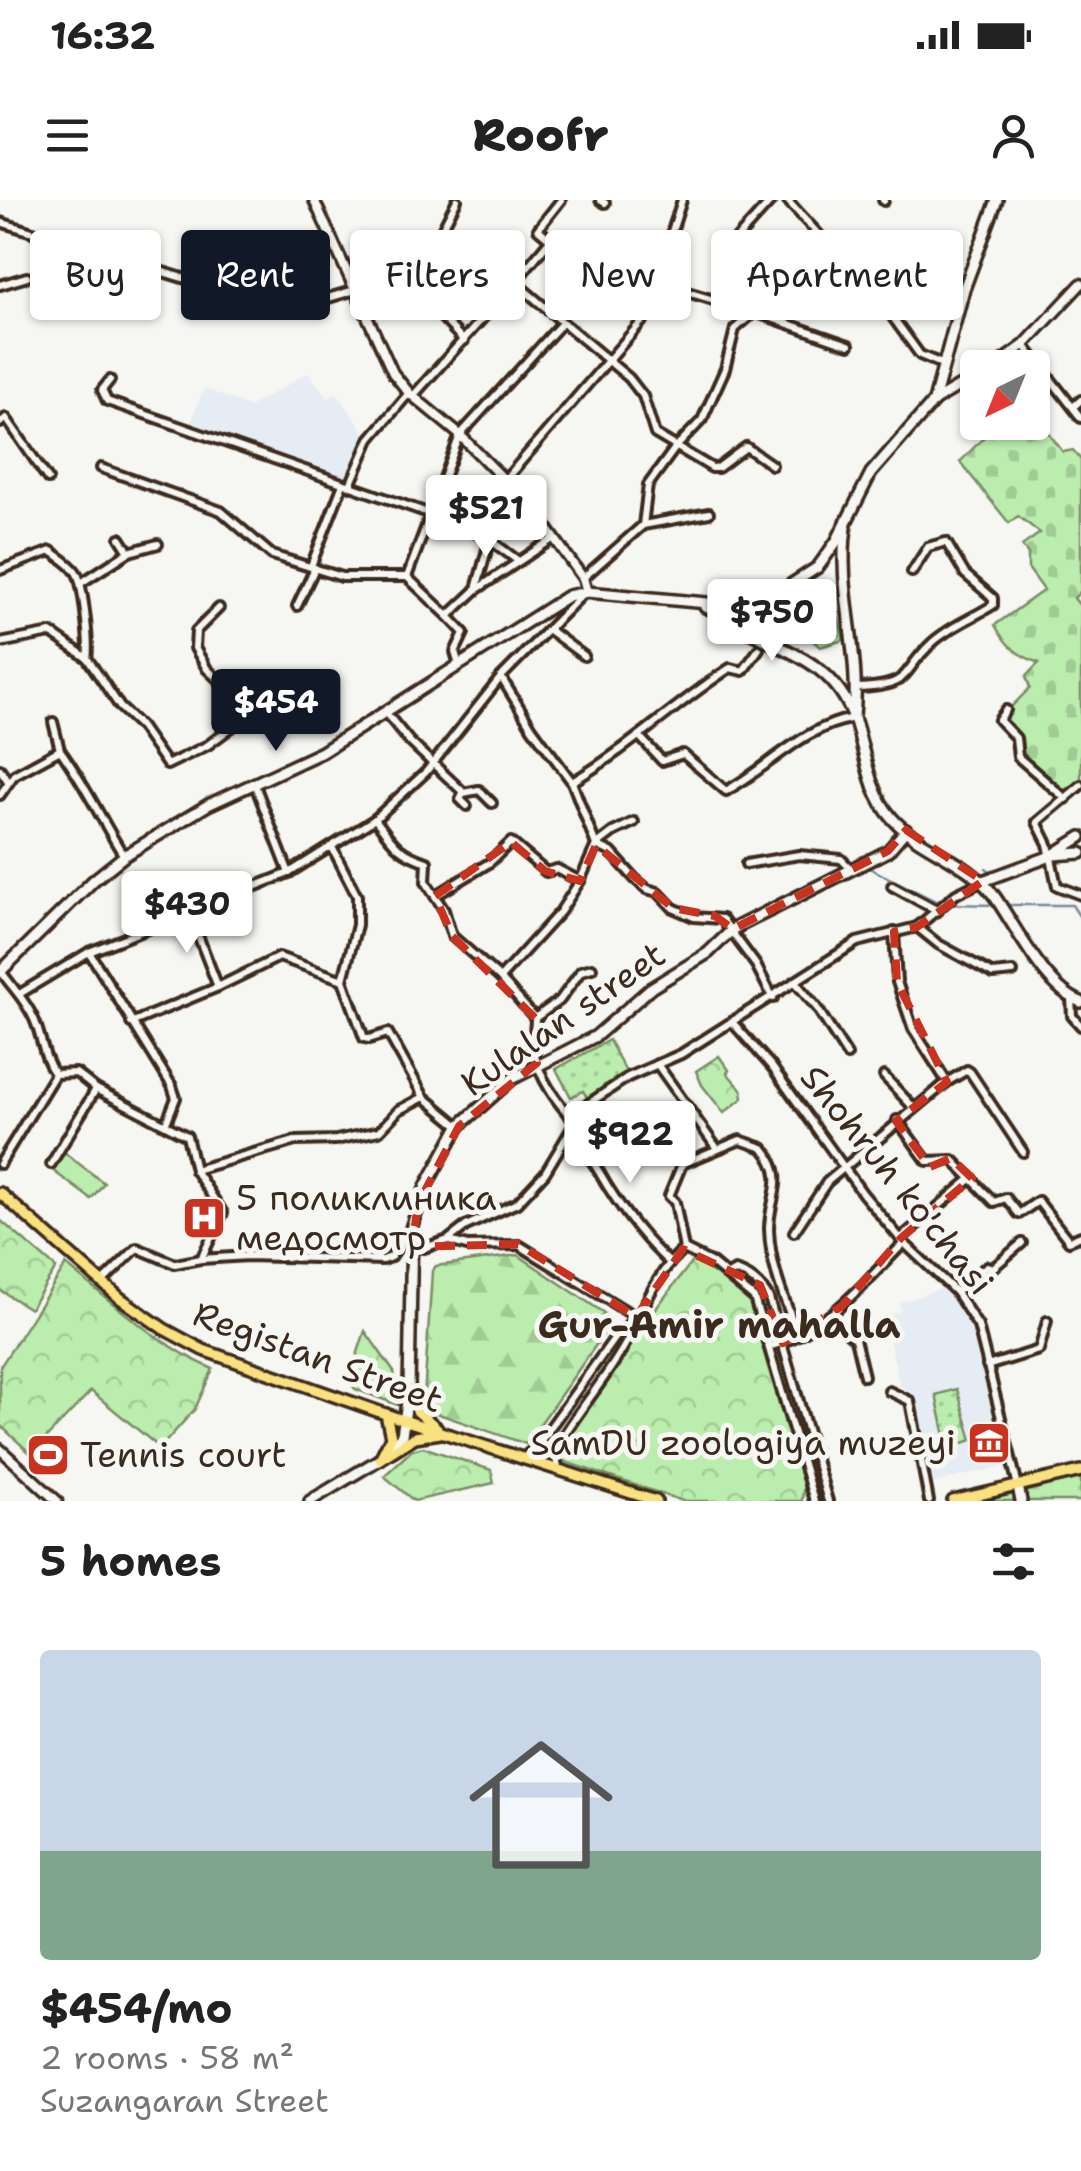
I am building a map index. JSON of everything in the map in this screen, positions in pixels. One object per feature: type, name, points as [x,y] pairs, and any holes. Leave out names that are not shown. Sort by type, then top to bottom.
[{"type":"main road","points":[[1,972],[94,880],[124,856],[208,805],[322,752],[568,596],[587,592],[693,604],[742,600],[782,591],[818,566],[827,557],[876,467],[934,401],[964,290],[997,200]]},
{"type":"main road","points":[[848,519],[843,551],[857,688],[854,718]]},
{"type":"main road","points":[[818,566],[833,565],[846,588]]},
{"type":"main road","points":[[741,628],[730,612],[742,600]]},
{"type":"main road","points":[[693,604],[721,613],[741,628],[816,666],[840,691],[854,718],[863,757],[879,798],[906,830],[983,881],[1037,959],[1076,1000]]},
{"type":"main road","points":[[840,691],[848,694],[857,688]]},
{"type":"main road","name":"Kulalan street","points":[[406,1421],[412,1225],[426,1186],[459,1126],[506,1083],[596,1036],[651,988],[735,933],[888,851],[906,830]]},
{"type":"main road","points":[[983,881],[1051,856],[1081,837]]},
{"type":"main road","points":[[1051,856],[1081,853]]},
{"type":"main road","name":"Registan Street","points":[[0,1192],[102,1282],[164,1329],[203,1350],[406,1421],[656,1501]]},
{"type":"main road","points":[[409,1389],[420,1416],[443,1433]]},
{"type":"main road","points":[[380,1459],[390,1441],[386,1414]]},
{"type":"main road","points":[[380,1459],[402,1435],[406,1421]]},
{"type":"main road","points":[[310,1501],[415,1438],[443,1433]]},
{"type":"main road","points":[[953,1501],[1081,1470]]},
{"type":"main road","name":"Shohruh ko'chasi","points":[[1018,1486],[1021,1501]]},
{"type":"street","points":[[314,200],[350,279]]},
{"type":"street","points":[[442,230],[457,200]]},
{"type":"street","points":[[545,235],[538,229],[562,200]]},
{"type":"street","points":[[673,230],[682,200]]},
{"type":"street","points":[[744,230],[772,200]]},
{"type":"street","points":[[787,200],[814,230]]},
{"type":"street","points":[[0,222],[277,307],[308,304],[350,287]]},
{"type":"street","points":[[525,270],[545,246]]},
{"type":"street","points":[[0,285],[27,277]]},
{"type":"street","points":[[1018,350],[1081,284]]},
{"type":"street","points":[[525,291],[640,390],[656,434],[675,448],[718,468],[746,448],[772,466]]},
{"type":"street","points":[[21,994],[89,952],[289,873],[375,820],[433,762],[501,678],[587,592],[583,578],[555,537],[508,482],[411,395],[394,373],[369,320]]},
{"type":"street","points":[[444,320],[464,340]]},
{"type":"street","points":[[297,606],[370,438],[482,320]]},
{"type":"street","points":[[476,590],[495,508],[508,482],[643,320]]},
{"type":"street","points":[[642,525],[648,485],[702,420],[725,369],[736,330],[746,320]]},
{"type":"street","points":[[777,320],[849,345]]},
{"type":"street","points":[[895,320],[920,355],[944,364]]},
{"type":"street","points":[[406,577],[460,435],[561,324]]},
{"type":"street","points":[[1024,346],[1081,418]]},
{"type":"street","points":[[110,380],[102,390],[107,401],[431,514],[488,538],[517,560]]},
{"type":"street","points":[[934,401],[960,386]]},
{"type":"street","points":[[1073,407],[1081,400]]},
{"type":"street","points":[[0,422],[6,418],[48,479]]},
{"type":"street","points":[[102,468],[221,512],[272,555],[342,577],[406,577],[464,633],[455,652],[459,665]]},
{"type":"street","points":[[583,578],[642,525],[709,513]]},
{"type":"street","points":[[448,616],[476,590],[555,537]]},
{"type":"street","points":[[120,538],[130,552]]},
{"type":"street","points":[[857,688],[881,686],[904,678],[931,644],[994,602],[965,574],[946,542],[928,547],[912,572]]},
{"type":"street","points":[[80,584],[130,552],[158,544]]},
{"type":"street","points":[[0,570],[52,551],[74,569],[90,643],[87,658]]},
{"type":"street","points":[[0,643],[51,633],[87,658],[167,765],[208,745],[236,724],[224,685],[207,669],[195,648],[196,631],[219,608]]},
{"type":"street","points":[[549,630],[584,656]]},
{"type":"street","points":[[572,782],[640,737],[730,668],[743,671],[759,650]]},
{"type":"street","points":[[501,678],[572,782],[596,845],[611,852],[635,879],[658,892],[673,908],[694,917],[716,916],[735,933],[772,998]]},
{"type":"street","points":[[1006,710],[999,720],[1016,738],[1018,757],[1066,800]]},
{"type":"street","points":[[386,712],[409,741],[463,793]]},
{"type":"street","points":[[640,737],[662,761],[683,754],[726,791],[800,738],[854,718]]},
{"type":"street","points":[[53,722],[60,750],[124,856]]},
{"type":"street","points":[[0,795],[8,781],[60,750]]},
{"type":"street","points":[[0,769],[8,781]]},
{"type":"street","points":[[255,785],[289,873]]},
{"type":"street","points":[[1081,785],[1037,822],[1051,856],[1057,886],[1081,895]]},
{"type":"street","points":[[463,793],[479,790],[492,803]]},
{"type":"street","points":[[463,793],[460,799],[468,806]]},
{"type":"street","points":[[375,820],[399,851],[427,862],[426,882],[444,910],[452,936],[500,978],[535,1018],[533,1048],[538,1064],[553,1096],[575,1122]]},
{"type":"street","points":[[500,978],[560,912],[580,882],[596,845],[634,822]]},
{"type":"street","points":[[435,896],[489,863],[511,842],[546,872],[557,869],[580,882]]},
{"type":"street","points":[[332,847],[357,896],[357,925],[343,980],[364,1038],[388,1032],[424,1097],[459,1126]]},
{"type":"street","points":[[746,864],[800,855],[841,858],[850,869]]},
{"type":"street","points":[[412,1247],[424,1248],[448,1240],[466,1226],[518,1204],[545,1174],[586,1106],[628,1076],[733,1023],[857,942],[917,927],[960,891],[983,881]]},
{"type":"street","points":[[892,886],[943,906]]},
{"type":"street","points":[[190,912],[218,988]]},
{"type":"street","points":[[917,927],[938,944],[993,974],[1013,972]]},
{"type":"street","points":[[894,932],[896,982],[913,1029],[946,1082]]},
{"type":"street","points":[[89,952],[172,1086],[176,1098],[166,1123]]},
{"type":"street","points":[[131,1023],[218,988],[279,957],[343,980]]},
{"type":"street","points":[[535,1018],[560,1000],[582,971],[592,968]]},
{"type":"street","points":[[1,972],[13,990],[21,994],[56,1074]]},
{"type":"street","points":[[796,983],[817,1008],[846,1056]]},
{"type":"street","points":[[1076,1000],[1072,1016],[1081,1026]]},
{"type":"street","name":"Shohruh ko'chasi","points":[[733,1023],[772,1066],[902,1240],[956,1292],[978,1326],[1018,1486]]},
{"type":"street","points":[[657,1064],[716,1148]]},
{"type":"street","points":[[794,1232],[827,1182],[913,1107],[946,1082],[970,1072],[1023,1152]]},
{"type":"street","points":[[56,1074],[76,1073],[96,1089],[166,1123],[189,1140],[195,1170],[222,1214],[201,1259]]},
{"type":"street","points":[[0,1164],[56,1074]]},
{"type":"street","points":[[884,1076],[913,1107]]},
{"type":"street","points":[[51,1164],[96,1089]]},
{"type":"street","points":[[195,1170],[294,1141],[336,1140],[379,1130],[399,1110],[424,1097]]},
{"type":"street","points":[[898,1120],[927,1161],[950,1158],[994,1202],[1006,1198],[1019,1214],[1038,1200],[1070,1241],[1081,1236]]},
{"type":"street","points":[[569,1136],[588,1152],[608,1187],[670,1263]]},
{"type":"street","points":[[798,1334],[778,1283],[769,1229],[778,1177],[768,1152],[740,1140],[682,1164],[669,1196],[675,1202],[684,1249],[728,1275],[754,1298],[814,1501]]},
{"type":"street","points":[[771,1346],[784,1343],[828,1316],[902,1240],[972,1178]]},
{"type":"street","points":[[102,1282],[134,1249],[169,1264],[248,1256],[388,1259],[412,1225]]},
{"type":"street","points":[[448,1240],[467,1246],[519,1245],[636,1317]]},
{"type":"street","points":[[956,1292],[1022,1243]]},
{"type":"street","points":[[558,1470],[559,1443],[626,1343],[636,1317],[670,1263],[684,1249]]},
{"type":"street","points":[[728,1275],[743,1273],[760,1285],[769,1298],[828,1501]]},
{"type":"street","points":[[828,1316],[855,1340],[864,1376]]},
{"type":"street","points":[[523,1458],[537,1446],[615,1337],[636,1317]]},
{"type":"street","points":[[987,1366],[1038,1350],[1047,1321]]},
{"type":"street","points":[[889,1392],[910,1401],[929,1501]]},
{"type":"street","points":[[0,1449],[57,1501]]},
{"type":"highlighted area","points":[[906,830],[983,881],[917,927],[894,932],[897,982],[947,1082],[896,1121],[930,1167],[951,1158],[972,1178],[901,1238],[842,1306],[783,1343],[760,1285],[683,1249],[636,1317],[518,1244],[412,1247],[418,1204],[459,1126],[537,1063],[535,1018],[452,936],[435,896],[511,842],[545,871],[580,881],[596,845],[673,908],[715,916],[733,929],[888,851]]},
{"type":"shaded area","points":[[308,373],[328,398],[337,393],[366,435],[347,484],[189,428],[204,388],[249,407]]},
{"type":"shaded area","points":[[946,1287],[972,1324],[1004,1466],[933,1483],[912,1393],[900,1386],[884,1316],[901,1311],[899,1303]]},
{"type":"green space","points":[[1050,435],[1063,452],[1073,450],[1081,460],[1081,591],[1074,598],[1081,607],[1081,780],[1059,794],[1018,758],[1020,738],[1000,718],[1030,688],[1026,676],[1039,663],[1013,649],[995,625],[1044,590],[1028,568],[1028,554],[1022,546],[1040,533],[1018,516],[1009,523],[960,462],[981,440],[1050,440]]},
{"type":"green space","points":[[830,584],[844,640],[820,647],[772,604]]},
{"type":"green space","points":[[609,1040],[627,1074],[588,1099],[583,1091],[571,1097],[556,1069]]},
{"type":"green space","points":[[719,1056],[742,1090],[743,1098],[724,1113],[696,1071]]},
{"type":"green space","points":[[65,1153],[104,1183],[91,1199],[52,1170]]},
{"type":"green space","points":[[0,1220],[56,1268],[30,1309],[0,1290]]},
{"type":"green space","points":[[518,1255],[604,1313],[599,1321],[603,1335],[526,1444],[427,1410],[424,1399],[432,1271],[436,1266]]},
{"type":"green space","points":[[694,1259],[749,1297],[804,1481],[802,1501],[683,1501],[562,1461],[601,1383]]},
{"type":"green space","points":[[66,1265],[154,1335],[213,1369],[195,1409],[160,1448],[91,1391],[31,1454],[0,1425],[0,1367]]},
{"type":"green space","points":[[365,1331],[394,1372],[398,1405],[355,1389],[349,1380]]},
{"type":"green space","points":[[957,1389],[972,1440],[954,1446],[955,1451],[948,1453],[945,1443],[934,1440],[945,1436],[936,1395]]},
{"type":"green space","points":[[423,1447],[491,1470],[494,1483],[414,1501],[384,1476],[412,1450]]},
{"type":"green space","points":[[1081,1478],[1081,1501],[983,1501]]},
{"type":"waterway","points":[[779,911],[869,868],[942,904]]},
{"type":"waterway","points":[[986,868],[990,871]]},
{"type":"waterway","points":[[950,904],[994,905]]},
{"type":"waterway","points":[[1010,905],[1072,905],[1081,919]]},
{"type":"waterway","points":[[712,955],[754,923]]},
{"type":"waterway","points":[[545,1069],[597,1042],[680,975]]},
{"type":"place","name":"5 поликлиника медосмотр","points":[[204,1218]]},
{"type":"place","name":"SamDU zoologiya muzeyi","points":[[989,1443]]},
{"type":"place","name":"Tennis court","points":[[48,1455]]},
{"type":"district","name":"Gur-Amir mahalla","points":[[719,1325]]}]
